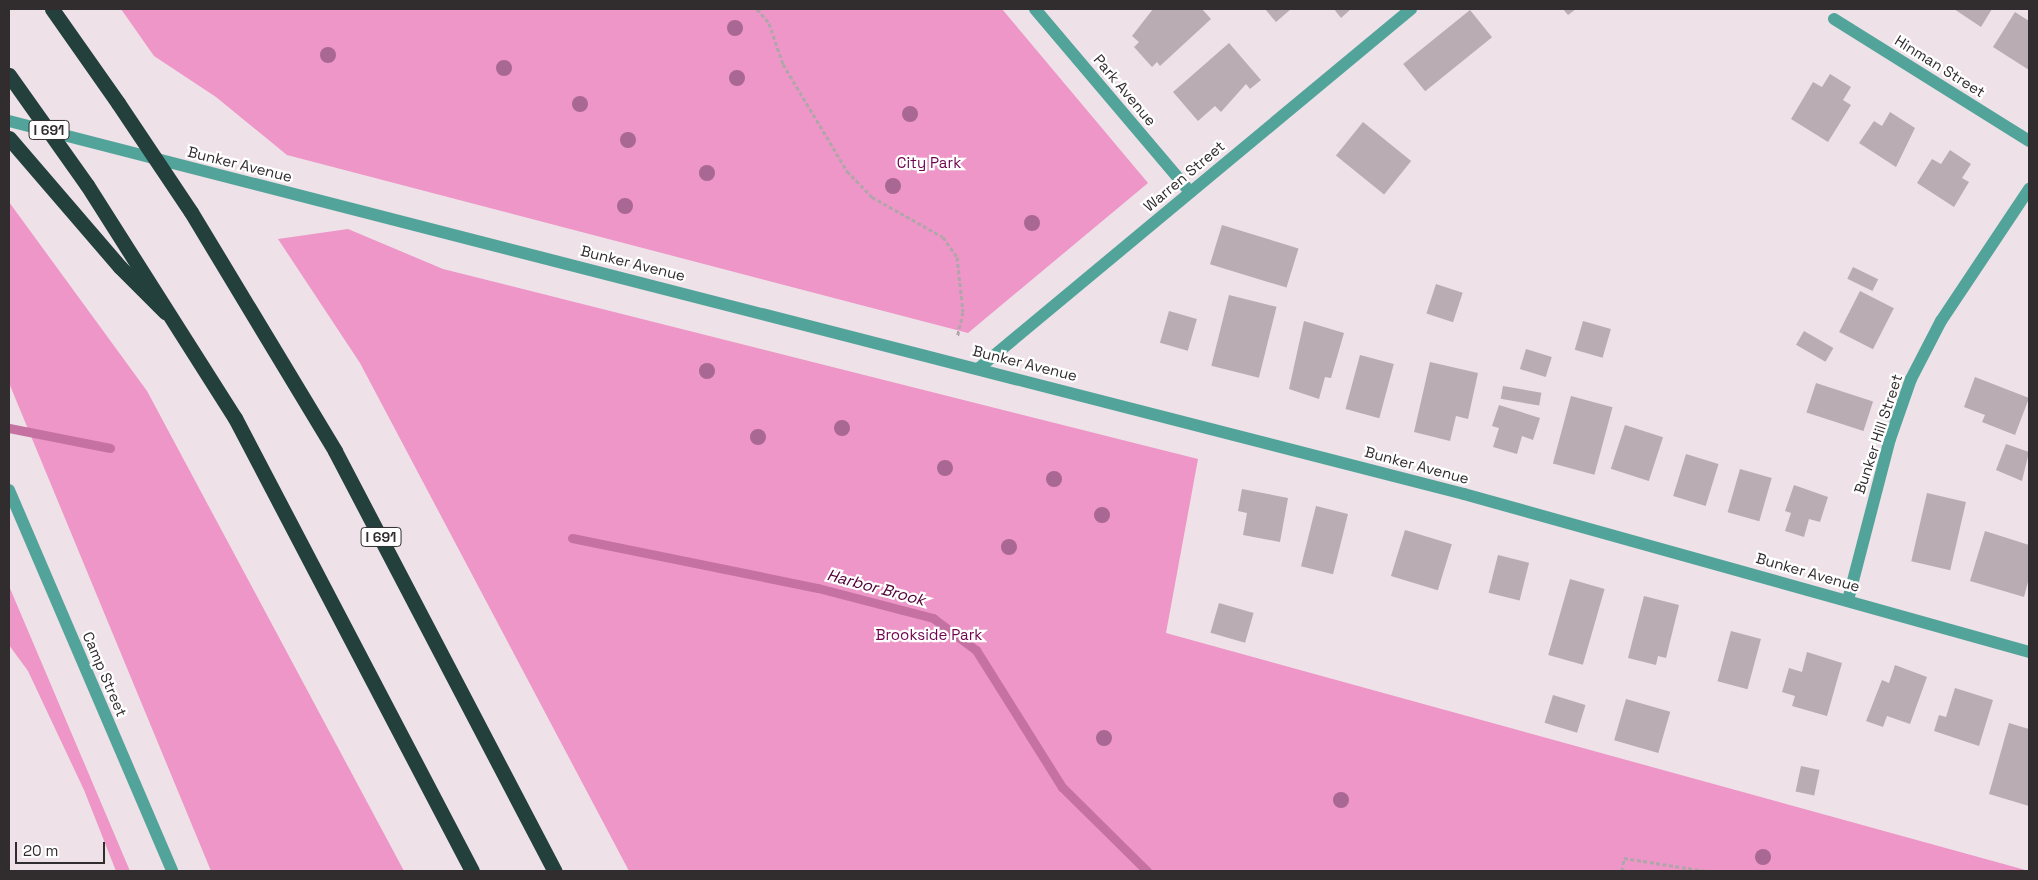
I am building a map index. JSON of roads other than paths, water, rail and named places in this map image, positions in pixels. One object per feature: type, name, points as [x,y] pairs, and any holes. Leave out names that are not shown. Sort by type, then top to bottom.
[{"type":"highway","name":"I 691","points":[[52,9],[191,212],[335,451],[555,871]]},
{"type":"highway","name":"I 691","points":[[9,75],[87,186],[180,325],[274,489],[472,871]]},
{"type":"highway","points":[[9,138],[120,267],[180,325]]},
{"type":"street","name":"Park Avenue","points":[[1035,9],[1190,192]]},
{"type":"street","name":"Warren Street","points":[[979,368],[1411,9]]},
{"type":"street","name":"Hinman Street","points":[[1834,19],[2029,141]]},
{"type":"street","name":"Bunker Avenue","points":[[9,121],[979,368],[1848,600],[2029,652]]},
{"type":"street","name":"Bunker Hill Street","points":[[1848,600],[1890,439],[1911,379],[1941,321],[2029,189]]},
{"type":"street","name":"Camp Street","points":[[9,490],[172,871]]},
{"type":"waterway","name":"Harbor Brook","points":[[9,428],[110,448]]},
{"type":"waterway","name":"Harbor Brook","points":[[572,538],[818,588],[933,618],[976,650],[1062,787],[1147,871]]},
{"type":"park label","name":"City Park","points":[[929,163]]},
{"type":"park label","name":"Brookside Park","points":[[929,635]]}]
